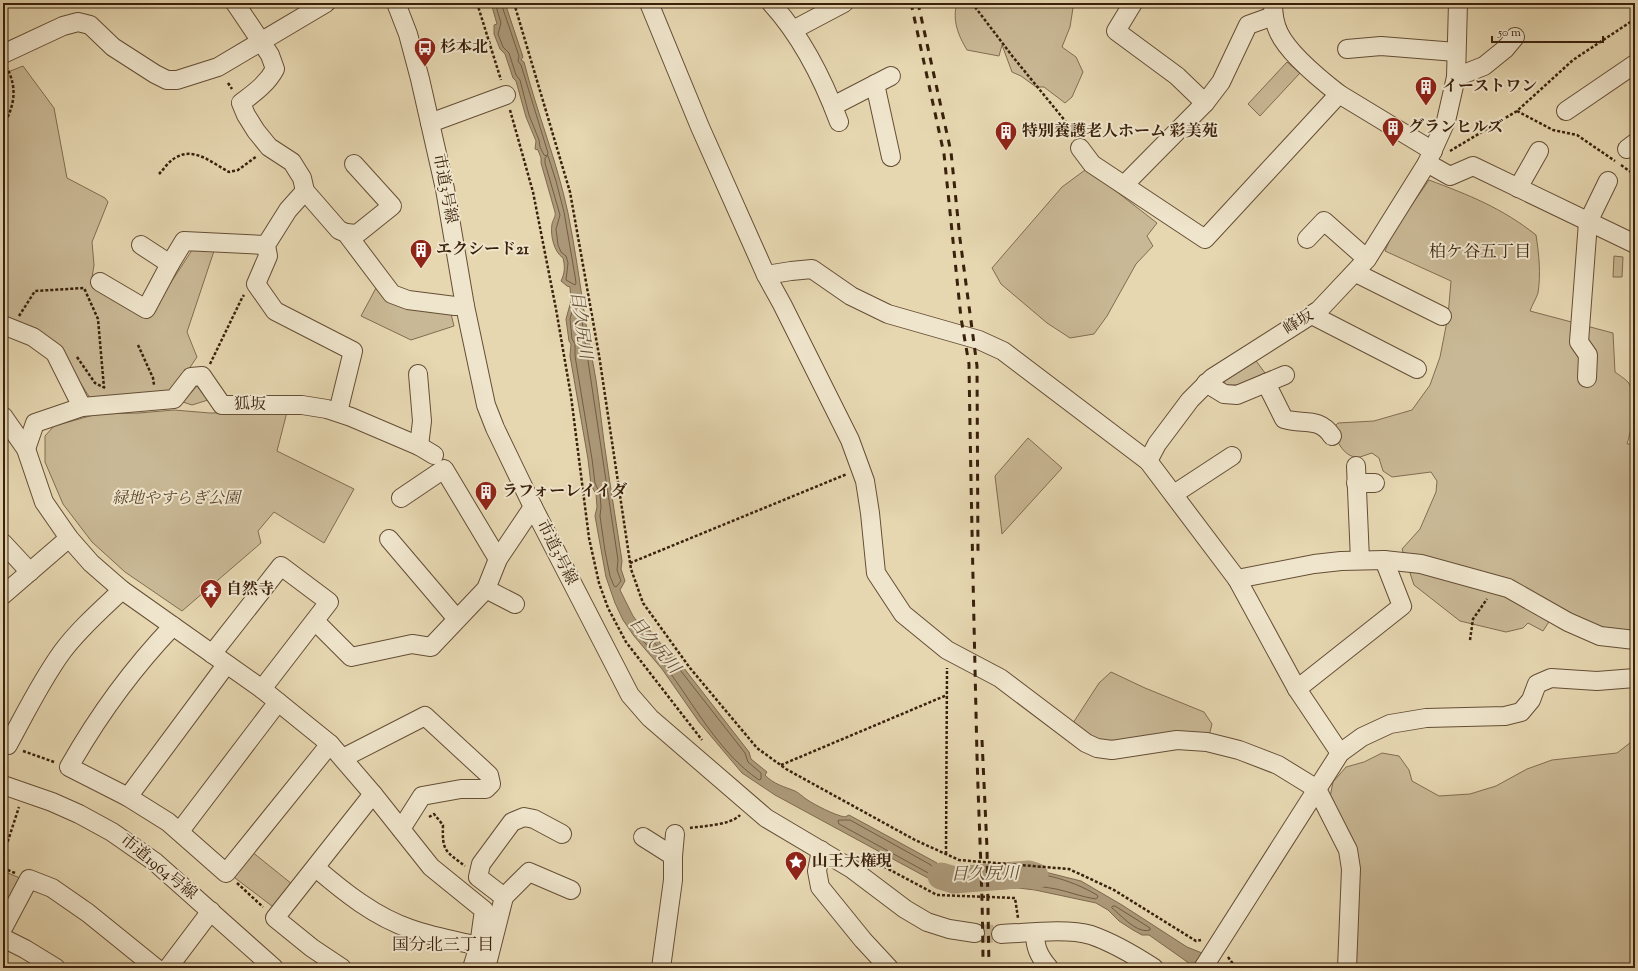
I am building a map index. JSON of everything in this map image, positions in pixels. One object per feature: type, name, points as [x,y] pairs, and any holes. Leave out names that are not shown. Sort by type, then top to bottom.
[{"type":"street","points":[[235,3],[270,55],[275,69],[271,77],[257,91],[241,103],[246,115],[269,147],[292,162],[302,178],[305,191],[339,230],[346,233],[358,234],[392,206],[354,164]]},
{"type":"street","points":[[5,60],[63,26],[78,22],[90,25],[113,48],[167,80],[176,80],[218,67],[326,3]]},
{"type":"street","name":"市道3号線","points":[[396,3],[408,34],[430,122],[445,189],[465,306],[486,405],[498,434],[533,507],[630,695],[650,718],[749,805],[766,818],[852,869],[905,909],[927,922],[949,929],[975,933]]},
{"type":"street","points":[[650,3],[700,127],[766,276],[782,304],[850,440],[865,481],[876,573],[903,614],[947,650],[1000,678],[1086,743],[1097,748],[1112,750],[1141,744],[1178,740],[1208,742],[1239,750],[1278,765],[1316,790],[1348,850],[1351,869],[1347,968]]},
{"type":"street","points":[[771,3],[793,30],[810,58],[836,114],[875,84],[891,76]]},
{"type":"street","points":[[793,30],[844,3]]},
{"type":"street","points":[[1133,3],[1116,31],[1177,76],[1205,103]]},
{"type":"street","name":"峰坂","points":[[1148,461],[1157,444],[1190,400],[1206,383],[1319,310],[1361,266],[1430,157],[1446,121],[1456,77],[1458,3]]},
{"type":"street","points":[[1125,184],[1205,103],[1221,82],[1248,25],[1273,10],[1279,33],[1288,47],[1325,83],[1430,157],[1450,176],[1473,166],[1635,244]]},
{"type":"street","points":[[1456,77],[1484,66],[1505,49],[1515,37]]},
{"type":"street","points":[[1347,50],[1381,46],[1456,52]]},
{"type":"street","points":[[1566,111],[1635,64]]},
{"type":"street","points":[[875,84],[894,148]]},
{"type":"street","points":[[1080,148],[1092,164],[1125,184],[1205,239],[1340,94]]},
{"type":"street","points":[[430,122],[506,95]]},
{"type":"street","points":[[1518,188],[1539,151]]},
{"type":"street","points":[[1587,378],[1588,355],[1579,342],[1588,222],[1608,181]]},
{"type":"street","points":[[305,191],[288,210],[266,244],[268,256],[256,284],[275,311],[354,351],[338,412]]},
{"type":"street","points":[[1307,239],[1324,221],[1361,266],[1442,316]]},
{"type":"street","points":[[346,233],[392,294],[408,300],[465,306]]},
{"type":"street","points":[[100,282],[146,309],[184,241],[266,244]]},
{"type":"street","points":[[141,244],[170,264]]},
{"type":"street","points":[[766,276],[812,269],[851,296],[888,314],[942,328],[993,345],[1004,351],[1148,461],[1237,579],[1297,689],[1340,753]]},
{"type":"street","points":[[1312,315],[1417,369]]},
{"type":"street","points":[[9,323],[55,353],[82,407]]},
{"type":"street","name":"狐坂","points":[[202,376],[222,405],[302,405],[327,408],[426,450],[418,374]]},
{"type":"street","points":[[1206,383],[1218,392],[1237,395],[1285,375]]},
{"type":"street","points":[[26,449],[35,423],[82,407],[174,399],[191,377],[202,376]]},
{"type":"street","points":[[1266,383],[1284,419],[1318,423],[1328,430],[1332,436]]},
{"type":"street","points":[[3,416],[26,449],[44,502],[69,538],[91,563],[122,590],[262,689],[330,744],[373,794],[431,867],[484,910],[479,946],[472,968]]},
{"type":"street","points":[[1174,494],[1232,456]]},
{"type":"street","points":[[401,498],[444,469],[498,559]]},
{"type":"street","points":[[1360,560],[1356,475],[1375,483]]},
{"type":"street","points":[[315,620],[351,657],[412,644],[431,647],[486,589],[498,559],[533,507]]},
{"type":"street","points":[[3,595],[69,538]]},
{"type":"street","points":[[390,540],[457,619]]},
{"type":"street","points":[[3,543],[30,572]]},
{"type":"street","points":[[1237,579],[1314,564],[1360,560],[1384,560],[1421,564],[1508,588],[1562,619],[1600,636],[1635,640]]},
{"type":"street","points":[[1297,689],[1402,606],[1384,560]]},
{"type":"street","points":[[212,654],[281,566],[329,602],[262,689]]},
{"type":"street","points":[[486,589],[515,604]]},
{"type":"street","points":[[5,745],[48,672],[63,650],[122,590]]},
{"type":"street","points":[[173,626],[144,656],[106,706],[69,767],[128,796],[180,832],[226,873],[330,744]]},
{"type":"street","points":[[128,796],[226,665]]},
{"type":"street","points":[[1203,968],[1340,753],[1362,737],[1390,724],[1426,718],[1505,716],[1521,712],[1531,700],[1537,684],[1551,678],[1597,681],[1635,678]]},
{"type":"street","points":[[180,832],[278,702]]},
{"type":"street","points":[[343,758],[425,716],[489,775],[491,784],[486,789],[461,789],[422,796],[401,829]]},
{"type":"street","name":"市道1964号線","points":[[3,785],[52,802],[79,814],[112,832],[156,862],[211,911],[266,966]]},
{"type":"street","points":[[342,968],[312,948],[275,918],[373,794]]},
{"type":"street","points":[[504,896],[478,877],[481,864],[512,822],[524,817],[534,819],[562,834]]},
{"type":"street","points":[[661,968],[673,880],[672,856],[675,834]]},
{"type":"street","points":[[643,837],[672,856]]},
{"type":"street","points":[[821,850],[817,871],[820,887],[849,923],[889,968]]},
{"type":"street","points":[[316,868],[349,896],[379,915],[411,929],[479,946]]},
{"type":"street","points":[[486,968],[504,896],[529,872],[571,890]]},
{"type":"street","points":[[3,928],[29,879],[52,888],[88,913],[156,968]]},
{"type":"street","points":[[168,968],[211,911]]},
{"type":"street","points":[[1001,934],[1063,931],[1090,935],[1117,945],[1154,968]]},
{"type":"street","points":[[1035,933],[1035,945],[1039,955],[1049,968]]},
{"type":"street","points":[[3,938],[25,949],[56,968]]},
{"type":"path","points":[[477,3],[506,95],[533,192],[571,396],[589,538],[600,583],[608,608],[626,642],[706,745]]},
{"type":"path","points":[[514,3],[570,192],[598,355],[630,563],[643,603],[690,668],[757,748],[781,765],[915,840],[959,860],[1069,869],[1114,890],[1196,941],[1205,940],[1216,948],[1223,950],[1236,968]]},
{"type":"path","points":[[972,3],[1013,57],[1066,122],[1068,128]]},
{"type":"path","points":[[1430,157],[1440,157],[1517,110],[1573,60],[1635,19]]},
{"type":"path","points":[[3,126],[13,105],[15,93],[11,75],[5,60]]},
{"type":"path","points":[[1517,110],[1552,130],[1577,135],[1635,175]]},
{"type":"path","points":[[159,174],[174,158],[187,153],[200,155],[229,172],[238,170],[269,147]]},
{"type":"path","points":[[202,376],[242,298],[256,284]]},
{"type":"path","points":[[9,323],[35,291],[84,288],[98,319],[104,388]]},
{"type":"path","points":[[138,345],[153,378],[154,388]]},
{"type":"path","points":[[630,563],[860,468]]},
{"type":"path","points":[[1470,640],[1473,619],[1496,585]]},
{"type":"path","points":[[946,854],[947,650]]},
{"type":"path","points":[[781,765],[947,695]]},
{"type":"path","points":[[5,745],[69,767]]},
{"type":"path","points":[[3,856],[20,803]]},
{"type":"path","points":[[675,834],[682,830],[736,819],[749,805]]},
{"type":"path","points":[[430,816],[434,814],[443,825],[442,842],[444,849],[478,877]]},
{"type":"path","points":[[855,851],[937,895],[1015,898],[1019,924]]},
{"type":"path","points":[[226,873],[275,918]]},
{"type":"green space","points":[[957,3],[1066,3],[1073,8],[1070,27],[1062,47],[1076,57],[1083,72],[1072,97],[1065,103],[1044,87],[1036,87],[1021,76],[1012,72],[1002,45],[999,56],[967,50],[957,27],[955,15]]},
{"type":"green space","points":[[1287,62],[1300,73],[1260,116],[1248,104]]},
{"type":"green space","points":[[23,66],[54,108],[67,178],[105,198],[108,202],[92,242],[94,265],[91,284],[149,316],[194,247],[214,251],[187,332],[197,357],[172,394],[90,398],[57,346],[3,318],[3,74]]},
{"type":"green space","points":[[1085,170],[1090,171],[1157,223],[1147,236],[1153,246],[1136,264],[1107,316],[1094,334],[1070,338],[1047,323],[1001,284],[992,268],[1062,187]]},
{"type":"green space","points":[[1429,180],[1485,203],[1511,217],[1536,235],[1539,264],[1539,286],[1538,293],[1530,311],[1613,333],[1615,372],[1628,382],[1633,395],[1631,430],[1627,444],[1635,444],[1635,635],[1552,617],[1543,631],[1528,623],[1523,628],[1506,632],[1460,621],[1414,585],[1402,549],[1420,529],[1436,492],[1437,481],[1431,472],[1392,477],[1383,471],[1379,458],[1372,453],[1360,457],[1354,457],[1345,452],[1336,439],[1332,429],[1338,423],[1374,421],[1412,410],[1430,385],[1440,357],[1448,316],[1451,281],[1385,251],[1393,232]]},
{"type":"green space","points":[[1614,256],[1623,257],[1622,277],[1613,277]]},
{"type":"green space","points":[[376,288],[386,298],[451,314],[454,326],[411,340],[361,316]]},
{"type":"green space","points":[[1254,358],[1265,373],[1239,385],[1226,385],[1223,379]]},
{"type":"green space","points":[[197,386],[208,400],[192,405],[183,402]]},
{"type":"green space","name":"緑地やすらぎ公園","points":[[174,410],[210,413],[287,412],[277,451],[354,489],[324,543],[274,512],[258,531],[261,543],[182,611],[125,572],[92,542],[63,504],[45,462],[45,436],[54,426],[97,414]]},
{"type":"green space","points":[[1028,438],[1062,468],[1002,534],[995,476]]},
{"type":"green space","points":[[1111,672],[1145,688],[1204,712],[1212,724],[1209,736],[1099,742],[1073,723],[1099,683]]},
{"type":"green space","points":[[1635,739],[1635,968],[1608,968],[1607,966],[1595,965],[1582,968],[1352,968],[1360,867],[1329,802],[1333,782],[1346,767],[1364,762],[1382,753],[1399,756],[1409,770],[1412,781],[1439,796],[1470,794],[1496,786],[1527,769],[1552,760],[1617,753]]},
{"type":"green space","points":[[251,851],[292,884],[286,889],[275,905],[272,906],[235,878],[234,873]]},
{"type":"green space","points":[[3,871],[20,878],[7,909],[3,908]]},
{"type":"water","points":[[491,3],[505,3],[523,57],[521,60],[524,62],[553,156],[568,213],[596,381],[622,561],[621,569],[625,581],[620,590],[633,616],[640,625],[648,628],[661,644],[673,654],[749,752],[751,759],[767,772],[765,775],[768,778],[779,785],[796,792],[819,807],[841,816],[845,817],[849,815],[937,863],[936,867],[947,874],[952,875],[977,870],[978,888],[953,888],[939,884],[775,795],[742,773],[699,722],[662,669],[634,636],[623,620],[606,577],[595,516],[597,507],[596,494],[591,485],[588,459],[570,356],[571,344],[569,341],[566,319],[571,301],[570,287],[561,281],[564,272],[564,261],[557,252],[552,238],[552,222],[555,212],[541,163],[541,158],[538,150],[535,149],[536,141],[526,117],[516,81],[513,78],[505,54],[500,49],[494,34],[494,25],[497,24]]},
{"type":"water","points":[[999,868],[1037,870],[1081,881],[1122,905],[1187,947],[1202,953],[1193,966],[1149,935],[1142,935],[1119,921],[1108,910],[1096,903],[1035,890],[1018,888],[1001,889]]},
{"type":"waterway","name":"目久尻川","points":[[941,876],[954,880],[1029,874],[1035,876]]},
{"type":"tunnel","points":[[975,933],[1001,934]]},
{"type":"railway","points":[[911,3],[944,154],[961,318],[969,364],[983,968]]},
{"type":"railway","points":[[918,3],[951,152],[960,239],[977,366],[978,556]]},
{"type":"railway","points":[[982,740],[987,848],[989,968]]},
{"type":"place","name":"杉本北","points":[[425,68]]},
{"type":"place","name":"イーストワン","points":[[1426,106]]},
{"type":"place","name":"グランヒルズ","points":[[1393,148]]},
{"type":"place","name":"特別養護老人ホーム 彩美苑","points":[[1006,152]]},
{"type":"place","name":"エクシード21","points":[[421,270]]},
{"type":"place","name":"ラフォーレイイダ","points":[[486,512]]},
{"type":"place","name":"自然寺","points":[[211,610]]},
{"type":"place","name":"山王大権現","points":[[796,882]]},
{"type":"district","name":"柏ケ谷五丁目","points":[[1480,253]]},
{"type":"district","name":"国分北三丁目","points":[[443,946]]}]
